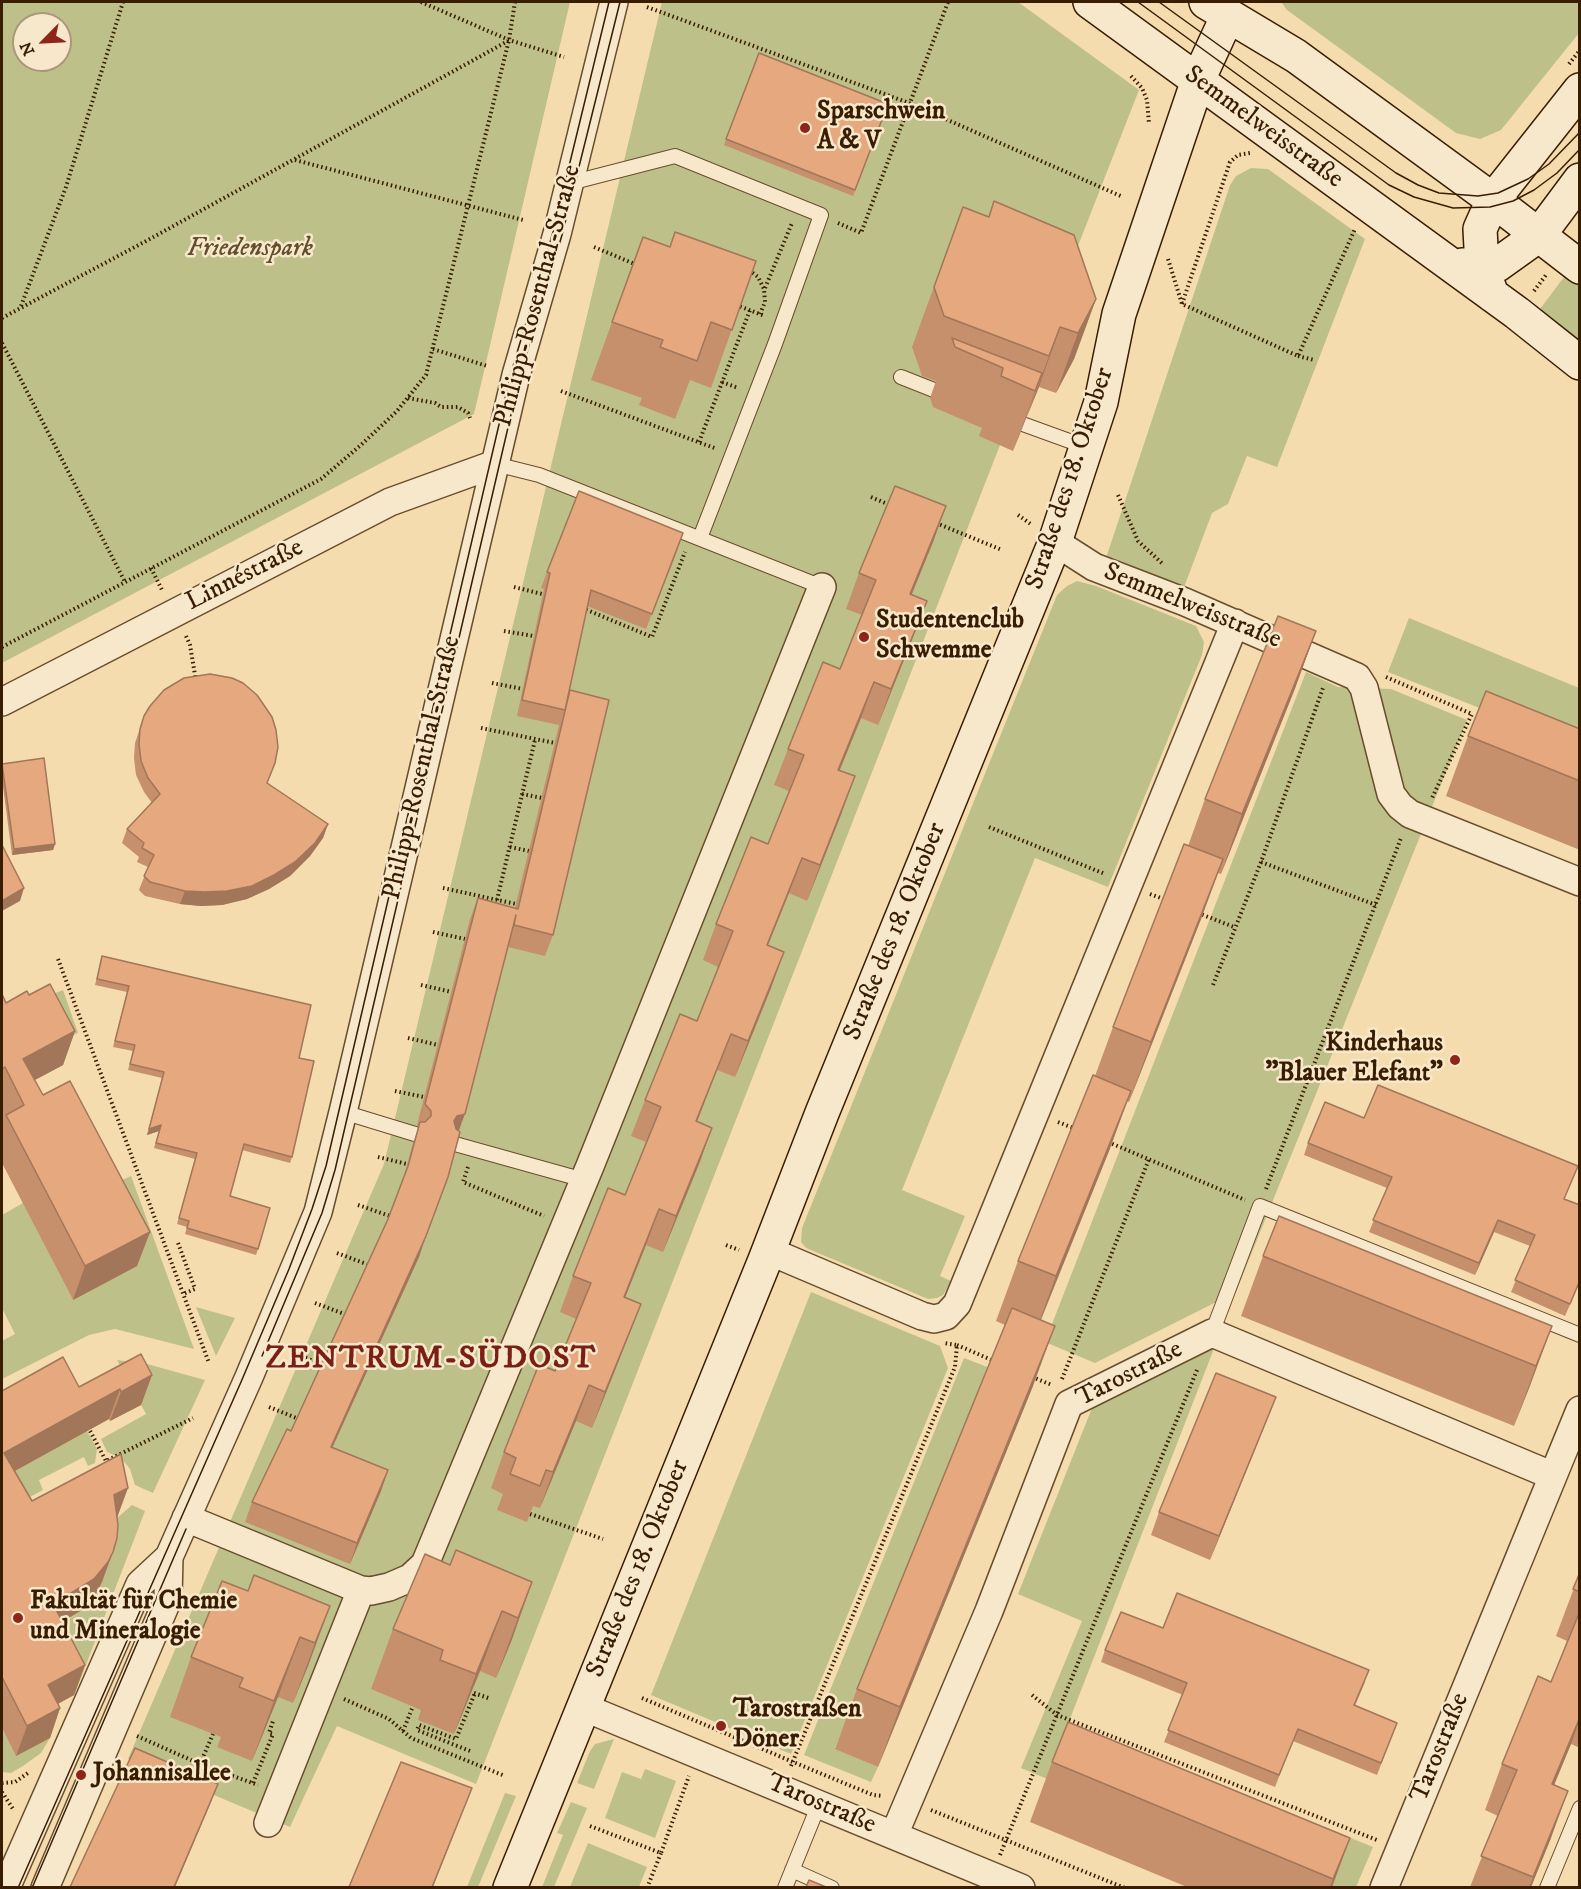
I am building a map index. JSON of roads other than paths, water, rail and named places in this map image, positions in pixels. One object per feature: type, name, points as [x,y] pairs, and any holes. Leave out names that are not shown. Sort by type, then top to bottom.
[{"type":"main road","name":"Semmelweisstraße","points":[[1090,2],[1435,254],[1459,264],[1497,292]]},
{"type":"main road","name":"Straße des 18. Oktober","points":[[510,1887],[1055,542],[1101,402],[1119,314],[1222,6]]},
{"type":"main road","points":[[1222,6],[1296,56],[1561,252]]},
{"type":"main road","points":[[1580,90],[1493,200],[1480,229],[1497,292],[1580,363]]},
{"type":"main road","points":[[1561,252],[1580,180]]},
{"type":"main road","points":[[1497,292],[1497,265],[1561,252]]},
{"type":"street","name":"Philipp-Rosenthal-Straße","points":[[45,1887],[168,1599],[169,1557],[249,1377],[318,1212],[516,375],[557,234],[614,2]]},
{"type":"street","name":"Linnéstraße","points":[[2,702],[390,502],[495,464]]},
{"type":"street","name":"Semmelweisstraße","points":[[1055,542],[1094,567],[1185,602],[1357,677],[1364,688],[1391,794],[1416,817],[1580,882]]},
{"type":"street","points":[[186,1518],[361,1590],[371,1591],[389,1587],[410,1578],[425,1564],[584,1180],[822,587]]},
{"type":"street","points":[[769,1251],[934,1319],[943,1329],[957,1304],[1235,623]]},
{"type":"street","name":"Tarostraße","points":[[894,1835],[989,1611],[1069,1404],[1212,1333],[1551,1475]]},
{"type":"street","name":"Tarostraße","points":[[1384,1887],[1551,1475],[1580,1410]]},
{"type":"street","name":"Philipp-Rosenthal-Straße","points":[[6,1887],[140,1584],[169,1557]]},
{"type":"street","points":[[268,1823],[361,1590]]},
{"type":"street","name":"Tarostraße","points":[[583,1707],[1021,1887]]},
{"type":"lane","points":[[570,183],[675,156],[821,215],[732,455],[695,536]]},
{"type":"lane","points":[[901,377],[956,399]]},
{"type":"lane","points":[[990,412],[1086,447]]},
{"type":"lane","points":[[495,464],[539,476],[822,587]]},
{"type":"lane","points":[[343,1112],[415,1134]]},
{"type":"lane","points":[[455,1144],[584,1180]]},
{"type":"lane","points":[[1212,1333],[1260,1206],[1580,1335]]},
{"type":"lane","points":[[785,1887],[819,1804]]},
{"type":"lane","points":[[1547,1887],[1580,1808]]},
{"type":"lane","points":[[792,1870],[832,1887]]},
{"type":"tram line","points":[[18,1888],[241,1382],[289,1269],[326,1166],[511,373],[553,232],[609,2]]},
{"type":"tram line","points":[[262,1356],[322,1213],[335,1170],[520,376],[562,235],[620,2]]},
{"type":"tram line","points":[[1138,2],[1389,185],[1414,197],[1453,208],[1490,207],[1513,201],[1534,190],[1557,173],[1580,149]]},
{"type":"tram line","points":[[1159,2],[1396,173],[1439,193],[1478,196],[1498,193],[1528,179],[1549,164],[1580,132]]},
{"type":"tram line","points":[[32,1888],[186,1529]]},
{"type":"place","name":"Sparschwein A & V","points":[[805,128]]},
{"type":"place","name":"Studentenclub Schwemme","points":[[864,637]]},
{"type":"place","name":"Kinderhaus \"Blauer Elefant\"","points":[[1455,1060]]},
{"type":"place","name":"Fakultät für Chemie und Mineralogie","points":[[18,1618]]},
{"type":"place","name":"Tarostraßen Döner","points":[[721,1726]]},
{"type":"place","name":"Johannisallee","points":[[81,1775]]},
{"type":"district","name":"ZENTRUM-SÜDOST","points":[[431,1360]]},
{"type":"park label","name":"Friedenspark","points":[[250,250]]}]
